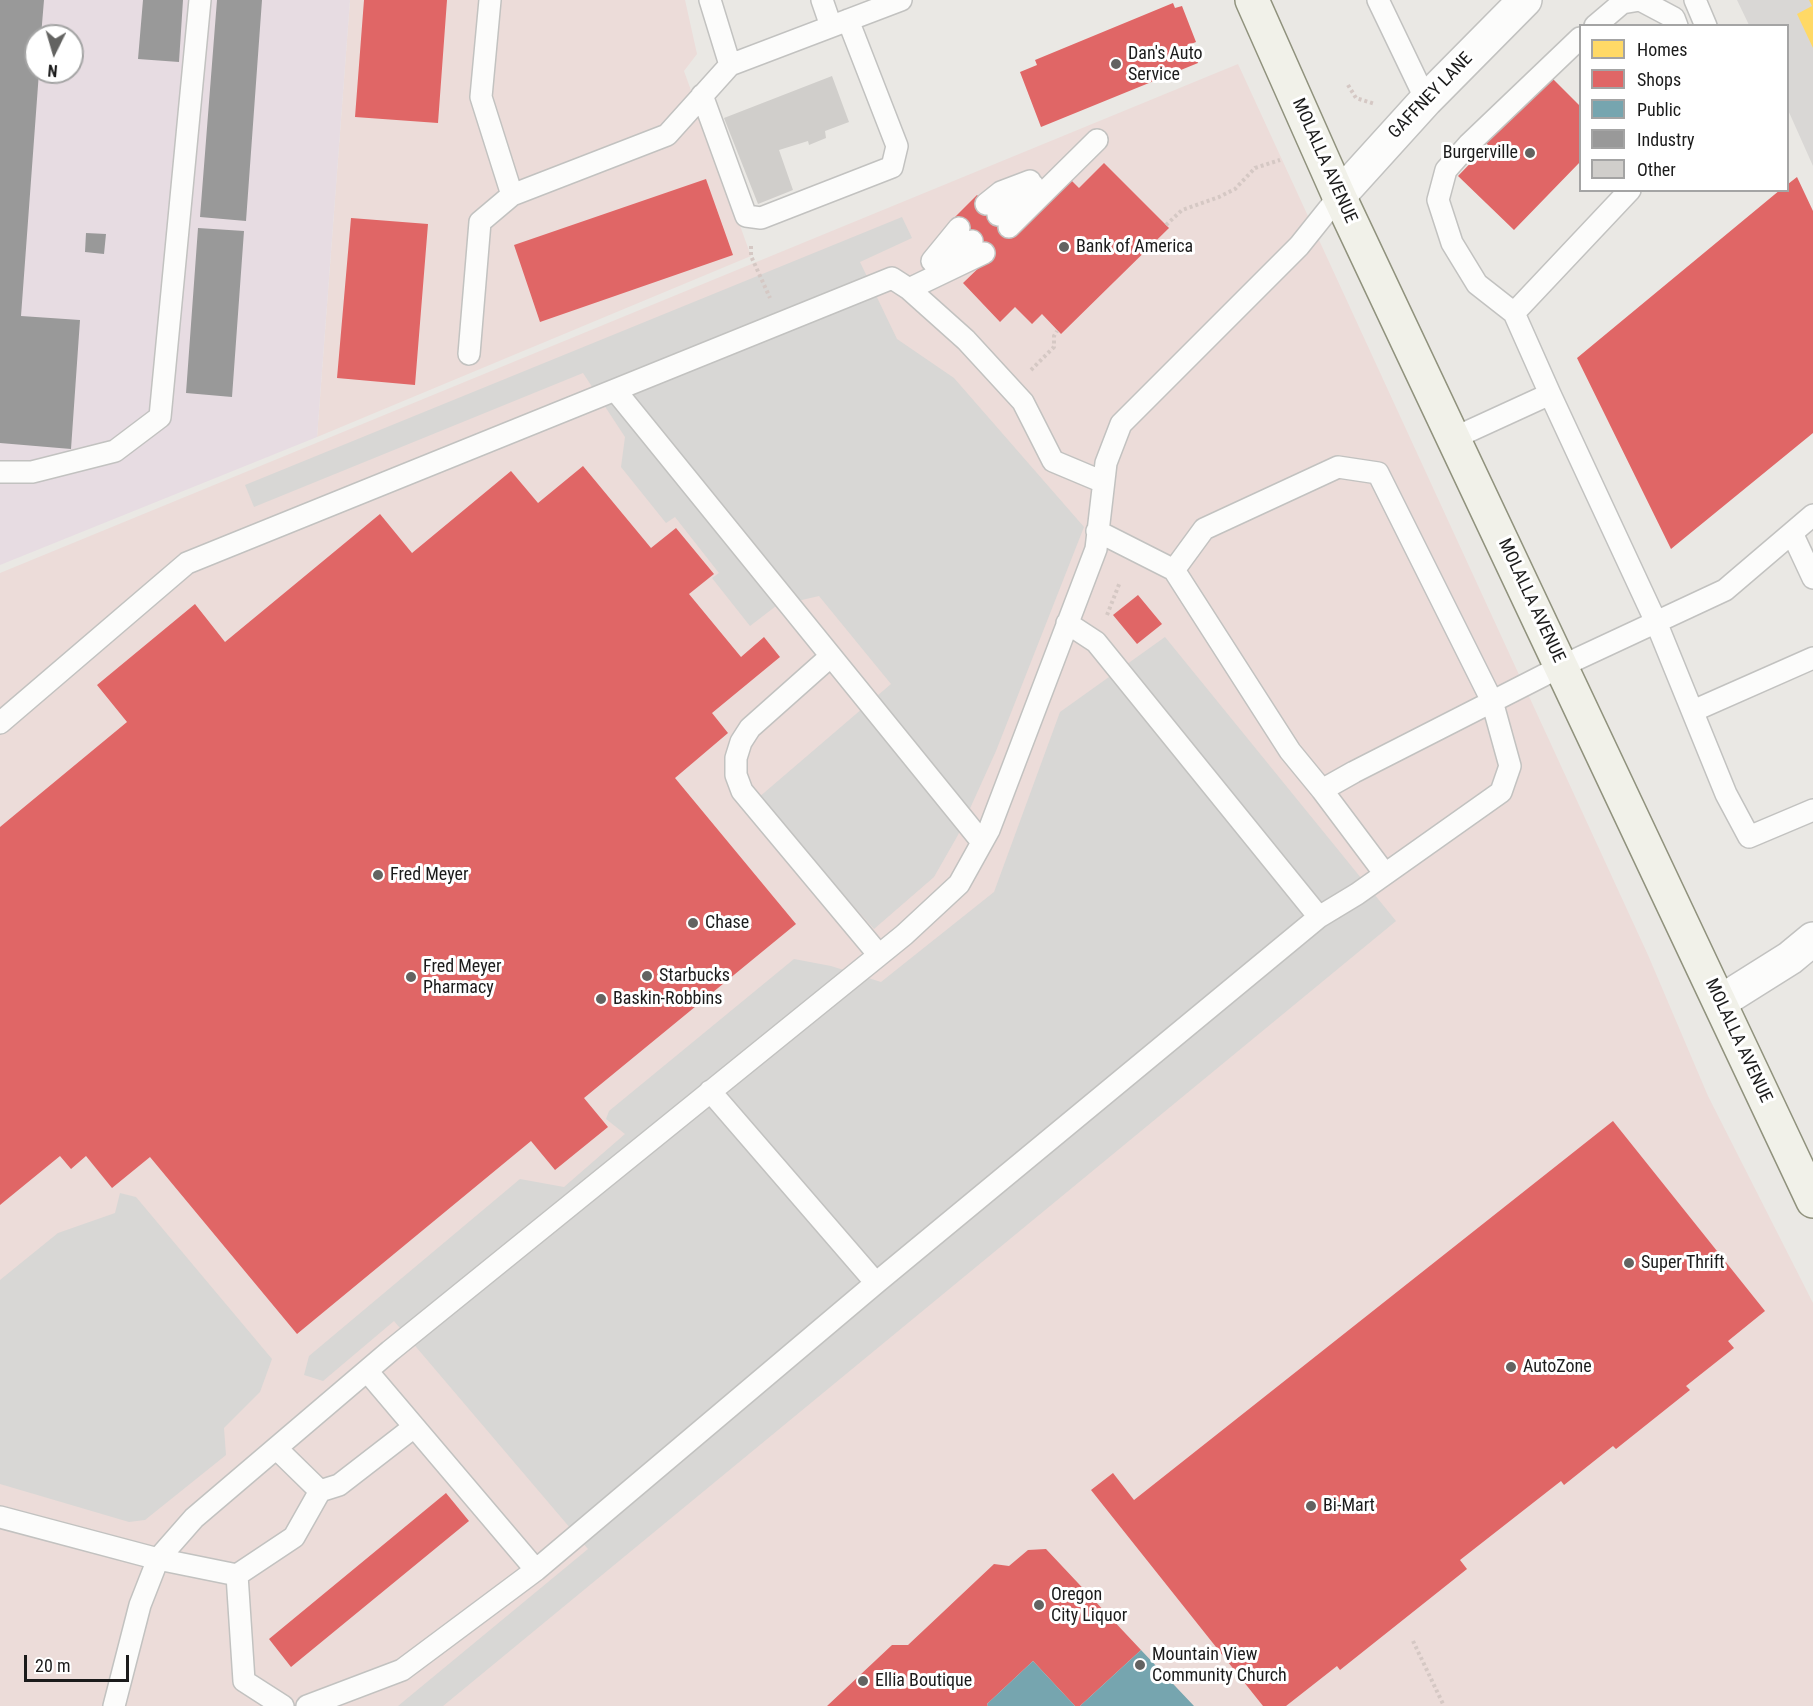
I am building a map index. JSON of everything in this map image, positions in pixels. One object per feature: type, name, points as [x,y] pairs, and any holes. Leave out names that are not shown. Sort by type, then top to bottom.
[{"type":"main road","name":"MOLALLA AVENUE","points":[[1252,0],[1339,196],[1813,1201]]},
{"type":"street","name":"GAFFNEY LANE","points":[[1339,196],[1426,100],[1525,0]]},
{"type":"street","points":[[1720,1002],[1790,958],[1813,939]]},
{"type":"lane","points":[[0,472],[32,472],[115,451],[160,417],[200,0]]},
{"type":"lane","points":[[490,0],[482,96],[512,195]]},
{"type":"lane","points":[[710,0],[730,65]]},
{"type":"lane","points":[[702,95],[746,216],[761,218],[892,167],[897,146],[840,23],[822,0]]},
{"type":"lane","points":[[469,354],[480,222],[512,195],[667,135],[730,65],[901,0]]},
{"type":"lane","points":[[1378,0],[1426,100]]},
{"type":"lane","points":[[1597,24],[1622,3],[1640,0],[1674,18],[1676,24]]},
{"type":"lane","points":[[1695,0],[1705,24]]},
{"type":"lane","points":[[1579,40],[1469,144],[1446,170],[1438,200],[1452,243],[1477,284],[1514,313],[1656,622],[1726,794],[1749,837],[1813,810]]},
{"type":"lane","points":[[1078,159],[1040,180],[998,215],[1078,159],[1097,140]]},
{"type":"lane","points":[[1514,313],[1628,192]]},
{"type":"lane","points":[[114,1706],[140,1605],[158,1559],[194,1518],[367,1371],[879,955],[959,884],[989,830],[1096,549],[1106,463],[1121,424],[1299,246],[1339,196]]},
{"type":"lane","points":[[909,289],[972,240],[909,289]]},
{"type":"lane","points":[[0,723],[186,563],[892,278],[909,289],[966,340],[1023,402],[1053,461],[1103,482]]},
{"type":"lane","points":[[615,390],[982,842]]},
{"type":"lane","points":[[1454,438],[1550,394]]},
{"type":"lane","points":[[307,1706],[402,1670],[536,1570],[876,1283],[1319,917],[1357,894],[1501,792],[1510,766],[1492,701],[1378,473],[1338,467],[1203,529],[1174,570]]},
{"type":"lane","points":[[1322,790],[1562,666],[1725,590],[1813,515]]},
{"type":"lane","points":[[1097,531],[1174,570],[1290,751],[1385,874]]},
{"type":"lane","points":[[1792,533],[1813,578]]},
{"type":"lane","points":[[1067,624],[1096,642],[1319,917]]},
{"type":"lane","points":[[831,656],[750,728],[741,742],[736,758],[736,775],[742,791],[879,955]]},
{"type":"lane","points":[[1693,711],[1813,658]]},
{"type":"lane","points":[[710,1092],[876,1283]]},
{"type":"lane","points":[[367,1371],[536,1570]]},
{"type":"lane","points":[[0,1517],[158,1559],[237,1575],[294,1537],[320,1491],[339,1485],[414,1427]]},
{"type":"lane","points":[[276,1448],[320,1491]]},
{"type":"lane","points":[[237,1575],[244,1681],[283,1706]]},
{"type":"path","points":[[1348,85],[1356,98],[1375,104]]},
{"type":"path","points":[[1166,225],[1182,210],[1235,189],[1255,168],[1280,160]]},
{"type":"path","points":[[753,217],[751,256],[781,323]]},
{"type":"path","points":[[1011,390],[1054,347],[1054,336],[1057,331]]},
{"type":"path","points":[[1106,619],[1120,582]]},
{"type":"path","points":[[1413,1641],[1444,1706]]},
{"type":"shaded area","points":[[0,0],[350,0],[317,437],[0,565]]},
{"type":"shaded area","points":[[350,0],[685,0],[697,54],[684,71],[751,256],[317,437]]},
{"type":"shaded area","points":[[1737,0],[1813,0],[1813,166],[1789,112],[1789,24],[1749,24]]},
{"type":"shaded area","points":[[1238,64],[1648,955],[1708,1096],[1813,1303],[1813,1706],[0,1706],[0,573]]},
{"type":"shaded area","points":[[902,217],[912,238],[860,262],[897,339],[954,378],[1084,527],[996,751],[958,835],[934,877],[874,929],[758,798],[891,684],[819,596],[776,606],[750,626],[712,578],[719,573],[675,517],[666,523],[621,467],[625,437],[583,373],[254,507],[245,485]]},
{"type":"shaded area","points":[[1165,637],[1396,921],[443,1706],[398,1706],[588,1549],[394,1321],[323,1381],[304,1375],[309,1356],[520,1179],[564,1187],[625,1134],[606,1119],[609,1111],[794,959],[831,966],[881,982],[994,892],[1060,712]]},
{"type":"shaded area","points":[[120,1193],[136,1197],[272,1359],[260,1392],[224,1428],[226,1455],[145,1520],[129,1522],[0,1484],[0,1280],[58,1233],[115,1213]]},
{"type":"building: Homes","points":[[1809,0],[1813,0],[1813,48],[1797,14],[1812,6]]},
{"type":"building: Shops","points":[[364,0],[447,0],[438,123],[355,117]]},
{"type":"building: Shops","name":"Dan's Auto Service","points":[[1173,3],[1175,8],[1182,6],[1196,42],[1191,44],[1198,63],[1041,127],[1020,72],[1037,65],[1035,60]]},
{"type":"building: Shops","name":"Burgerville","points":[[1548,74],[1579,105],[1579,163],[1514,230],[1458,176],[1488,145],[1484,141]]},
{"type":"building: Shops","name":"Bank of America","points":[[1104,163],[1169,228],[1061,334],[1042,314],[1032,324],[1015,307],[1000,322],[963,283],[989,258],[952,220],[977,195],[1015,233],[1070,179],[1079,188]]},
{"type":"building: Shops","points":[[1797,177],[1813,211],[1813,433],[1671,549],[1577,358],[1778,192],[1789,192],[1789,183]]},
{"type":"building: Shops","points":[[706,179],[733,255],[540,322],[514,245]]},
{"type":"building: Shops","points":[[351,218],[428,224],[415,385],[337,378]]},
{"type":"building: Shops","name":"Fred Meyer","points":[[583,466],[651,548],[676,528],[714,574],[689,594],[741,657],[764,637],[780,657],[712,713],[728,733],[675,778],[796,924],[584,1098],[608,1127],[555,1170],[531,1141],[297,1334],[150,1157],[112,1188],[86,1156],[71,1169],[60,1156],[0,1205],[0,827],[127,722],[97,685],[195,604],[225,642],[380,514],[412,553],[511,471],[538,503]]},
{"type":"building: Shops","points":[[1138,595],[1162,624],[1137,644],[1113,615]]},
{"type":"building: Shops","points":[[1613,1121],[1765,1311],[1728,1341],[1734,1348],[1686,1386],[1690,1390],[1616,1449],[1613,1446],[1564,1485],[1561,1481],[1460,1560],[1467,1569],[1340,1670],[1337,1666],[1286,1706],[1263,1706],[1091,1490],[1113,1473],[1134,1500]]},
{"type":"building: Shops","points":[[446,1493],[469,1521],[291,1667],[269,1639]]},
{"type":"building: Shops","points":[[1046,1549],[1141,1650],[1080,1706],[1075,1706],[1033,1661],[987,1704],[988,1706],[827,1706],[892,1645],[908,1645],[994,1564],[1009,1566],[1028,1550]]},
{"type":"building: Public","name":"Mountain View Community Church","points":[[1141,1650],[1194,1706],[1080,1706]]},
{"type":"building: Public","points":[[1033,1661],[1075,1706],[988,1706],[987,1704]]},
{"type":"building: Industry","points":[[0,0],[44,0],[42,24],[24,24],[24,84],[38,84],[21,316],[80,320],[71,449],[0,443]]},
{"type":"building: Industry","points":[[143,0],[183,0],[179,62],[138,59]]},
{"type":"building: Industry","points":[[217,0],[262,0],[246,221],[200,217]]},
{"type":"building: Industry","points":[[198,228],[244,231],[232,397],[186,393]]},
{"type":"building: Industry","points":[[86,233],[106,234],[104,254],[85,252]]},
{"type":"building: Other","points":[[832,76],[849,122],[825,131],[826,138],[809,145],[808,141],[779,150],[793,190],[758,204],[724,118]]},
{"type":"place","name":"Dan's Auto Service","points":[[1116,64]]},
{"type":"place","name":"Burgerville","points":[[1530,153]]},
{"type":"place","name":"Bank of America","points":[[1064,247]]},
{"type":"place","name":"Fred Meyer","points":[[378,875]]},
{"type":"place","name":"Chase","points":[[693,923]]},
{"type":"place","name":"Starbucks","points":[[647,976]]},
{"type":"place","name":"Fred Meyer Pharmacy","points":[[411,977]]},
{"type":"place","name":"Baskin-Robbins","points":[[601,999]]},
{"type":"place","name":"Super Thrift","points":[[1629,1263]]},
{"type":"place","name":"AutoZone","points":[[1511,1367]]},
{"type":"place","name":"Bi-Mart","points":[[1311,1506]]},
{"type":"place","name":"Oregon City Liquor","points":[[1039,1605]]},
{"type":"place","name":"Mountain View Community Church","points":[[1140,1665]]},
{"type":"place","name":"Ellia Boutique","points":[[863,1681]]}]
